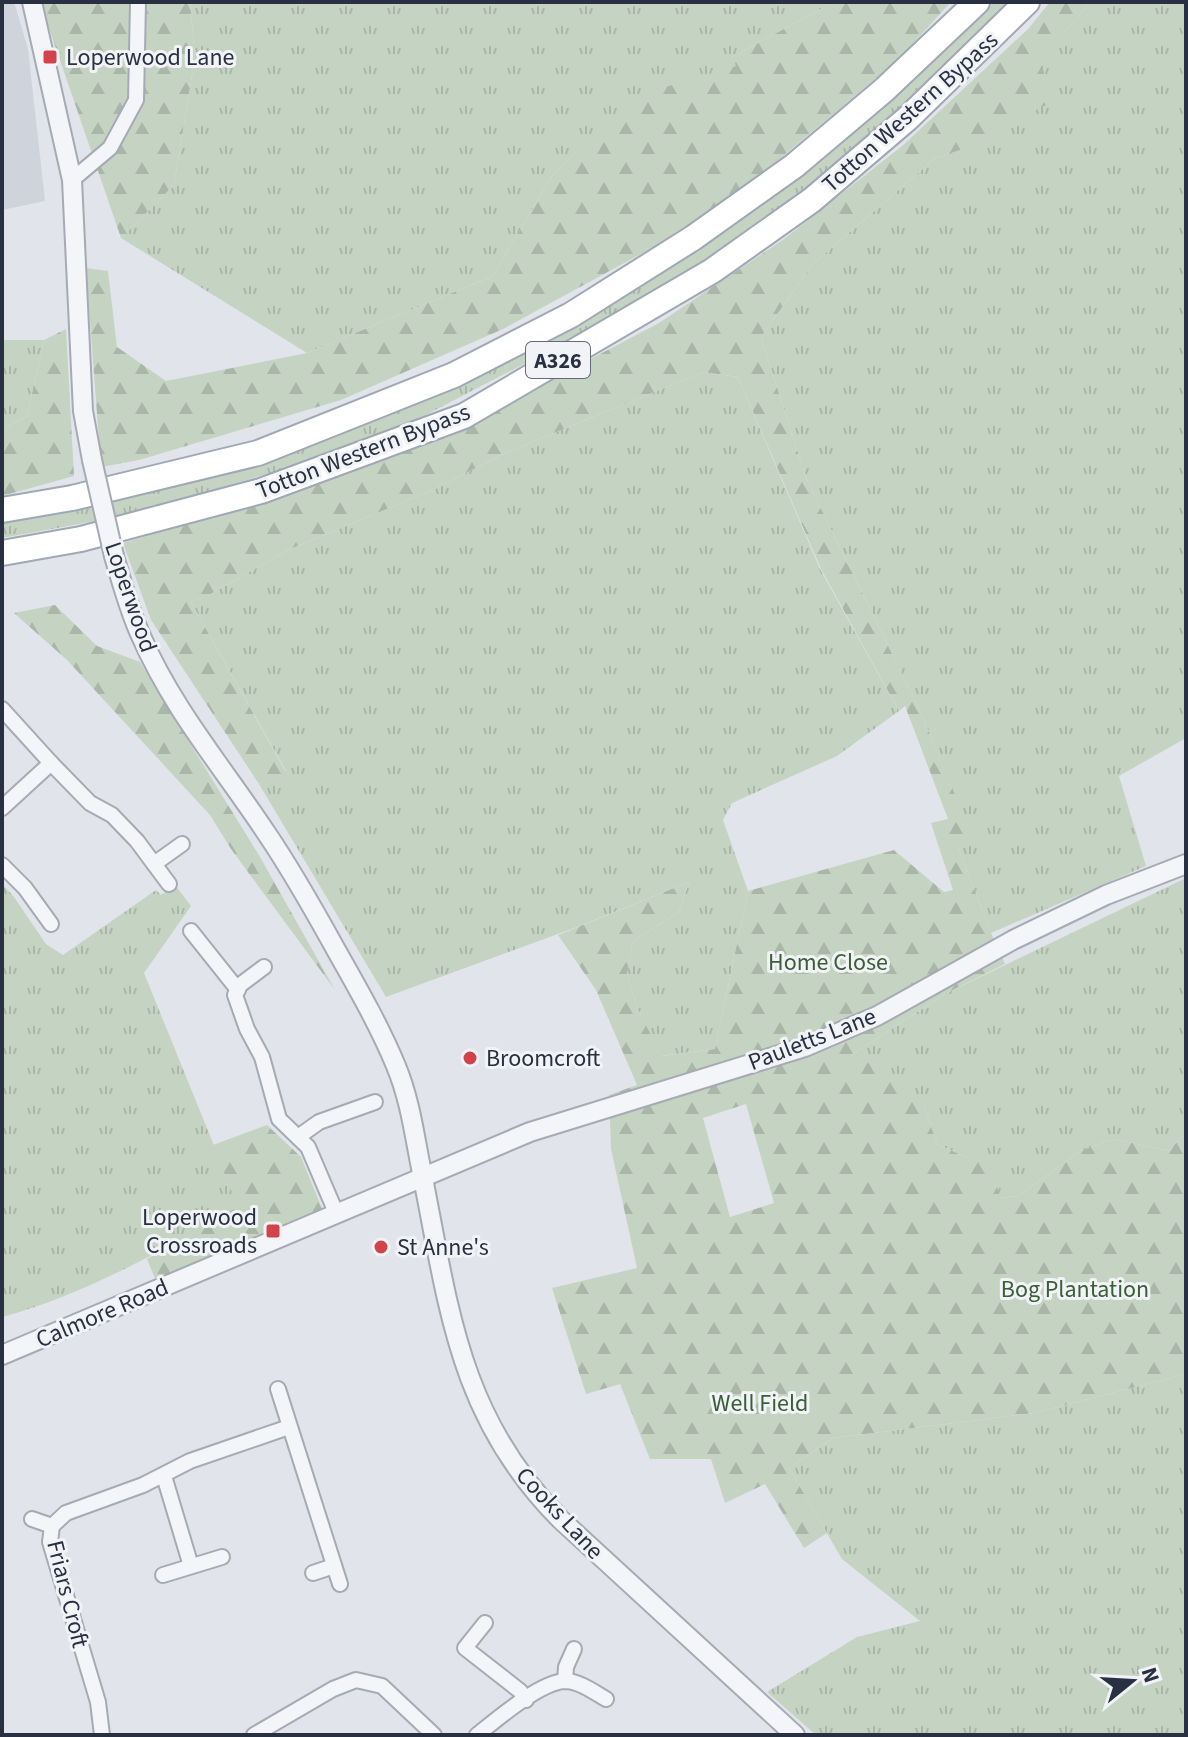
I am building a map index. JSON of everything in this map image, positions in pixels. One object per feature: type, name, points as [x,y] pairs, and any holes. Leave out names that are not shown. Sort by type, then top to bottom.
[{"type":"main road","name":"Totton Western Bypass","points":[[2,510],[72,498],[258,453],[454,375],[571,315],[693,238],[794,166],[884,90],[977,2]]},
{"type":"main road","name":"Totton Western Bypass","points":[[2,553],[81,539],[261,491],[464,416],[712,271],[812,200],[908,118],[1027,2]]},
{"type":"street","name":"Loperwood","points":[[32,2],[72,180],[83,411],[114,556],[128,604],[152,660],[189,721],[290,869],[370,1010],[404,1086],[422,1177]]},
{"type":"street","points":[[72,180],[110,148],[136,100],[138,2]]},
{"type":"street","points":[[2,709],[90,803],[112,815],[137,841],[169,884]]},
{"type":"street","points":[[2,808],[51,763]]},
{"type":"street","points":[[154,864],[182,844]]},
{"type":"street","name":"Pauletts Lane","points":[[422,1177],[540,1128],[805,1047],[877,1016],[1066,914],[1186,864]]},
{"type":"street","points":[[2,865],[25,888],[51,924]]},
{"type":"street","points":[[191,931],[238,990]]},
{"type":"street","points":[[264,967],[240,985],[235,995],[247,1029],[262,1057],[279,1119],[308,1147],[337,1215]]},
{"type":"street","points":[[298,1137],[319,1122],[375,1102]]},
{"type":"street","name":"Calmore Road","points":[[2,1355],[422,1177]]},
{"type":"street","name":"Cooks Lane","points":[[422,1177],[463,1362],[486,1419],[505,1453],[526,1482],[560,1519],[795,1735]]},
{"type":"street","points":[[278,1389],[340,1584]]},
{"type":"street","name":"Friars Croft","points":[[102,1735],[98,1702],[50,1542],[52,1526],[66,1513],[164,1476],[190,1461],[289,1427]]},
{"type":"street","points":[[164,1476],[191,1566]]},
{"type":"street","points":[[32,1519],[52,1526]]},
{"type":"street","points":[[163,1575],[222,1557]]},
{"type":"street","points":[[313,1573],[334,1566]]},
{"type":"street","points":[[485,1623],[465,1648],[520,1691],[526,1700]]},
{"type":"street","points":[[565,1681],[566,1667],[574,1649]]},
{"type":"street","points":[[254,1735],[333,1689],[356,1680],[382,1686],[434,1735]]},
{"type":"street","points":[[477,1735],[526,1700],[565,1681],[606,1699]]},
{"type":"shaded area","points":[[2,2],[14,2],[28,49],[45,201],[2,210]]},
{"type":"green space","points":[[40,2],[190,2],[195,57],[174,185],[121,238]]},
{"type":"green space","points":[[190,2],[834,2],[732,57],[737,66],[635,97],[553,174],[493,276],[307,353],[121,238],[174,185],[195,57]]},
{"type":"green space","points":[[834,2],[951,2],[898,60],[753,181],[661,243],[503,329],[341,400],[139,460],[101,467],[86,268],[108,271],[117,347],[166,381],[307,353],[493,276],[553,174],[635,96],[736,66],[732,57]]},
{"type":"green space","points":[[994,2],[1012,2],[899,112],[826,173],[691,271],[585,332],[399,429],[281,470],[118,517],[2,538],[2,521],[267,458],[363,425],[461,384],[717,233],[791,183],[878,112]]},
{"type":"green space","points":[[1050,2],[1091,2],[1041,59],[1050,103],[960,150],[934,159],[813,264],[761,337],[806,478],[921,713],[974,840],[958,847],[1005,964],[945,994],[851,1055],[894,1075],[923,1102],[937,1144],[970,1159],[990,1160],[1000,1198],[1018,1196],[1082,1150],[1114,1139],[1169,1151],[1186,1132],[1186,1374],[1034,1413],[833,1438],[789,1468],[827,1533],[804,1548],[765,1484],[725,1503],[711,1459],[650,1459],[620,1384],[586,1394],[552,1288],[637,1268],[611,1149],[609,1095],[637,1085],[596,990],[558,935],[689,882],[679,912],[633,941],[627,974],[638,1010],[662,1056],[715,1049],[748,891],[894,850],[944,892],[953,890],[931,823],[948,819],[905,706],[899,711],[821,569],[738,377],[703,372],[505,453],[435,489],[288,550],[191,602],[286,772],[259,784],[151,620],[123,543],[288,495],[437,440],[659,323],[784,239],[902,146],[1028,29]],"holes":[[[746,1104],[774,1203],[730,1217],[703,1118]]]},
{"type":"green space","points":[[1091,2],[1186,2],[1186,738],[1119,776],[1146,866],[991,933],[958,847],[973,839],[921,713],[806,478],[761,337],[813,264],[934,159],[960,150]]},
{"type":"green space","points":[[66,329],[74,476],[2,496],[2,429],[27,416],[44,340]]},
{"type":"green space","points":[[2,340],[44,340],[27,416],[2,429]]},
{"type":"green space","points":[[703,372],[738,377],[820,569],[899,711],[837,756],[732,803],[723,820],[748,891],[715,1049],[661,1056],[638,1010],[627,974],[633,941],[679,912],[689,882],[386,997],[259,784],[286,771],[191,602],[288,550],[435,489],[505,453]]},
{"type":"green space","points":[[55,605],[97,646],[140,662],[260,857],[335,990],[231,849],[210,815],[67,660],[14,613]]},
{"type":"green space","points":[[1186,878],[1186,1132],[1169,1151],[1114,1139],[1082,1150],[1018,1196],[1000,1198],[970,1159],[937,1144],[923,1102],[851,1055],[945,994]]},
{"type":"green space","points":[[2,884],[46,944],[63,955],[156,890],[161,895],[175,885],[191,906],[144,973],[239,1207],[94,1284],[2,1317]]},
{"type":"green space","points":[[267,1125],[301,1157],[323,1211],[156,1281],[147,1259],[238,1207],[213,1145]]},
{"type":"green space","points":[[1186,1374],[1186,1735],[816,1735],[767,1692],[857,1637],[920,1621],[842,1559],[789,1468],[833,1438],[1034,1413]]},
{"type":"place","name":"Loperwood Lane","points":[[50,57]]},
{"type":"place","name":"Broomcroft","points":[[470,1058]]},
{"type":"place","name":"Loperwood Crossroads","points":[[273,1231]]},
{"type":"place","name":"St Anne's","points":[[381,1247]]},
{"type":"park label","name":"Home Close","points":[[828,962]]},
{"type":"park label","name":"Bog Plantation","points":[[1075,1289]]},
{"type":"park label","name":"Well Field","points":[[760,1403]]}]
